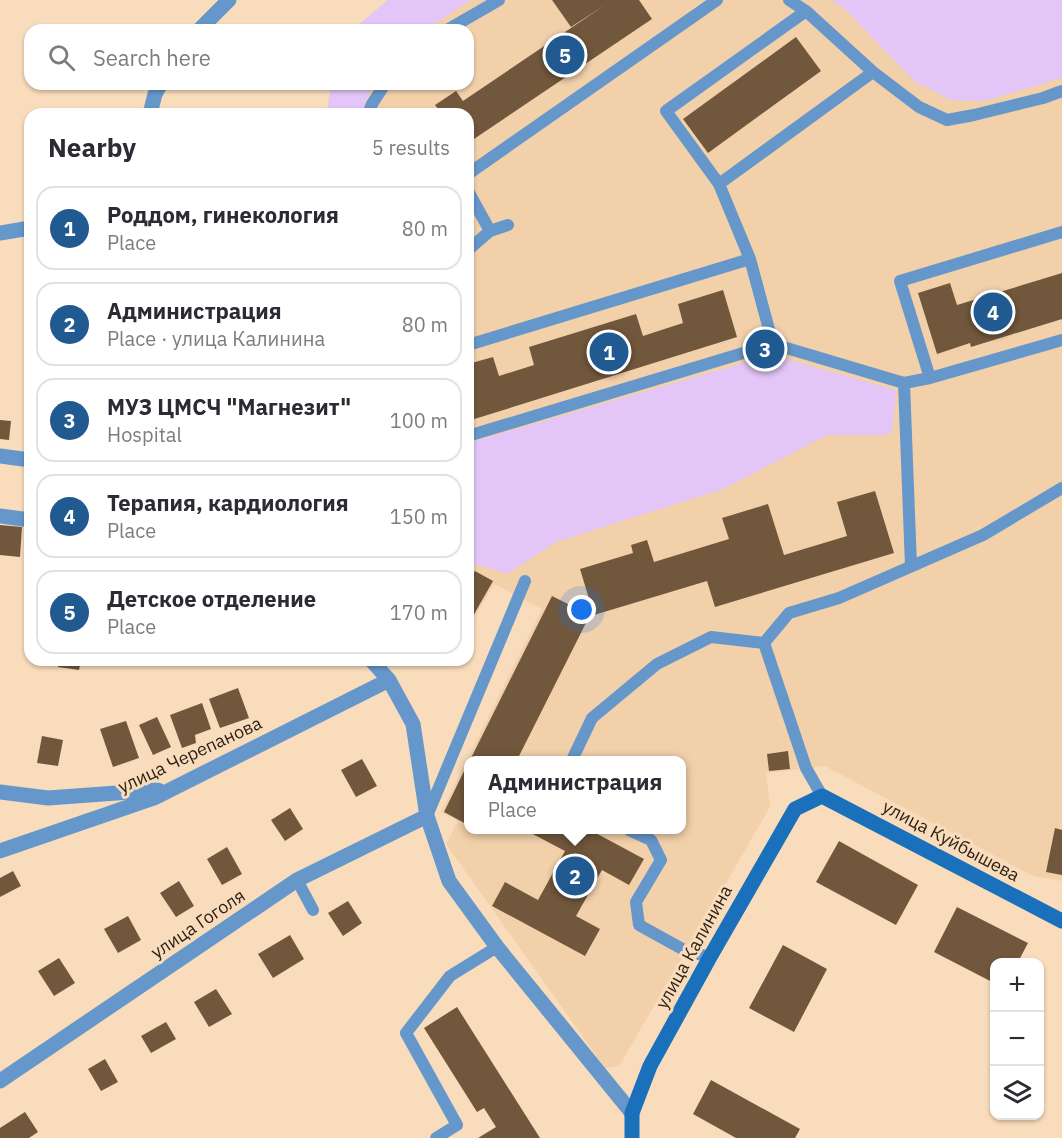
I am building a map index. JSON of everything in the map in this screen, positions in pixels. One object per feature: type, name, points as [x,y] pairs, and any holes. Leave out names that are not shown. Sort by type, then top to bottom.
[{"type":"street","points":[[205,24],[229,0]]},
{"type":"street","points":[[152,108],[157,90]]},
{"type":"street","points":[[0,233],[24,229]]},
{"type":"street","points":[[0,456],[24,459]]},
{"type":"street","points":[[0,516],[24,519]]},
{"type":"street","points":[[376,666],[389,680],[413,724],[427,816],[449,881],[497,947],[632,1113]]},
{"type":"street","name":"улица Черепанова","points":[[0,851],[154,798],[389,680]]},
{"type":"street","points":[[0,792],[48,798],[170,790]]},
{"type":"street","name":"улица Куйбышева","points":[[822,796],[1062,921]]},
{"type":"street","name":"улица Калинина","points":[[632,1138],[632,1113],[651,1066],[710,957],[795,809],[822,796]]},
{"type":"street","name":"улица Гоголя","points":[[0,1081],[297,880],[427,816]]},
{"type":"lane","points":[[457,24],[499,0]]},
{"type":"lane","points":[[474,170],[717,0]]},
{"type":"lane","points":[[789,0],[806,11],[873,72],[920,107],[946,120],[1043,98],[1062,91]]},
{"type":"lane","points":[[773,345],[750,260],[719,184],[666,111],[806,11]]},
{"type":"lane","points":[[719,184],[873,72]]},
{"type":"lane","points":[[370,108],[381,90]]},
{"type":"lane","points":[[474,201],[490,231]]},
{"type":"lane","points":[[474,245],[490,231],[508,225]]},
{"type":"lane","points":[[930,378],[900,281],[1062,232]]},
{"type":"lane","points":[[474,343],[750,260]]},
{"type":"lane","points":[[474,434],[773,345],[904,383],[930,378],[1062,340]]},
{"type":"lane","points":[[904,383],[911,566]]},
{"type":"lane","points":[[764,643],[789,614],[839,598],[982,535],[1062,488]]},
{"type":"lane","points":[[427,816],[525,581]]},
{"type":"lane","points":[[574,756],[592,718],[657,664],[711,637],[764,643]]},
{"type":"lane","points":[[764,643],[806,768],[822,796]]},
{"type":"lane","points":[[638,834],[651,840],[661,860],[636,902],[639,925],[686,951],[710,957]]},
{"type":"lane","points":[[297,880],[313,910]]},
{"type":"lane","points":[[436,1138],[457,1125],[406,1034],[450,976],[497,947]]},
{"type":"shaded area","points":[[388,0],[471,0],[434,24],[359,24]]},
{"type":"shaded area","points":[[389,0],[1062,0],[1062,881],[1033,876],[825,766],[766,773],[770,806],[766,814],[619,1066],[605,1068],[446,844],[458,821],[441,812],[464,766],[464,834],[686,834],[686,756],[469,756],[542,609],[494,584],[474,619],[474,108],[328,108],[330,90],[474,90],[474,24],[359,24]]},
{"type":"shaded area","points":[[832,0],[1062,0],[1062,78],[984,101],[951,100],[914,81],[844,8]]},
{"type":"shaded area","points":[[330,90],[370,90],[364,108],[328,108]]},
{"type":"shaded area","points":[[771,355],[896,390],[893,427],[888,435],[827,435],[723,489],[556,542],[507,574],[476,564],[474,568],[474,441]]},
{"type":"building","points":[[552,0],[639,0],[652,19],[474,139],[474,108],[437,108],[435,105],[456,91],[463,101],[605,5],[571,27]]},
{"type":"building","points":[[796,37],[821,71],[708,153],[683,119]]},
{"type":"building","points":[[1062,273],[1062,319],[971,347],[970,343],[937,354],[918,293],[950,283],[957,305]]},
{"type":"building","points":[[723,290],[737,337],[474,419],[474,362],[493,357],[499,376],[534,365],[529,347],[636,314],[643,336],[683,323],[678,304]]},
{"type":"building","points":[[0,420],[11,421],[9,440],[0,439]]},
{"type":"building","points":[[875,491],[894,553],[715,607],[707,581],[594,615],[580,569],[633,553],[631,545],[647,540],[654,562],[729,539],[722,518],[768,504],[784,555],[847,536],[837,502]]},
{"type":"building","points":[[0,525],[22,527],[20,557],[0,555]]},
{"type":"building","points":[[475,571],[493,581],[474,614]]},
{"type":"building","points":[[552,596],[590,615],[519,756],[472,756]]},
{"type":"building","points":[[58,666],[80,666],[79,670]]},
{"type":"building","points":[[238,688],[249,718],[220,728],[209,699]]},
{"type":"building","points":[[202,703],[211,729],[195,735],[196,743],[182,748],[170,715]]},
{"type":"building","points":[[157,717],[171,747],[153,755],[139,725]]},
{"type":"building","points":[[126,721],[139,758],[113,767],[100,729]]},
{"type":"building","points":[[42,736],[63,740],[58,766],[37,763]]},
{"type":"building","points":[[788,751],[790,769],[769,771],[767,754]]},
{"type":"building","points":[[362,759],[377,786],[356,797],[341,770]]},
{"type":"building","points":[[464,771],[464,823],[444,812]]},
{"type":"building","points":[[290,808],[303,829],[285,841],[271,820]]},
{"type":"building","points":[[1055,828],[1062,830],[1062,875],[1046,872]]},
{"type":"building","points":[[533,834],[597,834],[644,859],[629,885],[602,870],[576,916],[600,929],[585,956],[492,906],[505,882],[538,900],[565,851]]},
{"type":"building","points":[[839,841],[918,885],[896,925],[816,882]]},
{"type":"building","points":[[227,847],[242,874],[222,885],[207,859]]},
{"type":"building","points":[[13,871],[21,886],[0,897],[0,878]]},
{"type":"building","points":[[179,881],[194,906],[176,917],[160,893]]},
{"type":"building","points":[[348,901],[362,923],[343,936],[328,913]]},
{"type":"building","points":[[957,907],[1028,943],[1020,958],[990,958],[990,981],[934,952]]},
{"type":"building","points":[[128,916],[141,940],[118,953],[104,929]]},
{"type":"building","points":[[290,935],[304,959],[273,978],[258,954]]},
{"type":"building","points":[[783,945],[827,969],[794,1032],[749,1008]]},
{"type":"building","points":[[59,958],[75,983],[54,996],[38,971]]},
{"type":"building","points":[[216,989],[232,1014],[209,1027],[194,1002]]},
{"type":"building","points":[[457,1007],[540,1138],[478,1138],[496,1127],[484,1108],[477,1112],[424,1028]]},
{"type":"building","points":[[166,1022],[176,1039],[151,1053],[141,1036]]},
{"type":"building","points":[[105,1059],[118,1082],[101,1091],[88,1069]]},
{"type":"building","points":[[711,1080],[800,1129],[795,1138],[736,1138],[693,1114]]},
{"type":"building","points":[[25,1112],[38,1132],[29,1138],[0,1138],[0,1128]]},
{"type":"place","name":"Детское отделение","points":[[565,55]]},
{"type":"place","name":"Терапия, кардиология","points":[[993,312]]},
{"type":"place","name":"МУЗ ЦМСЧ \"Магнезит\"","points":[[765,349]]},
{"type":"place","name":"Роддом, гинекология","points":[[609,352]]},
{"type":"place","name":"Администрация","points":[[575,876]]}]
